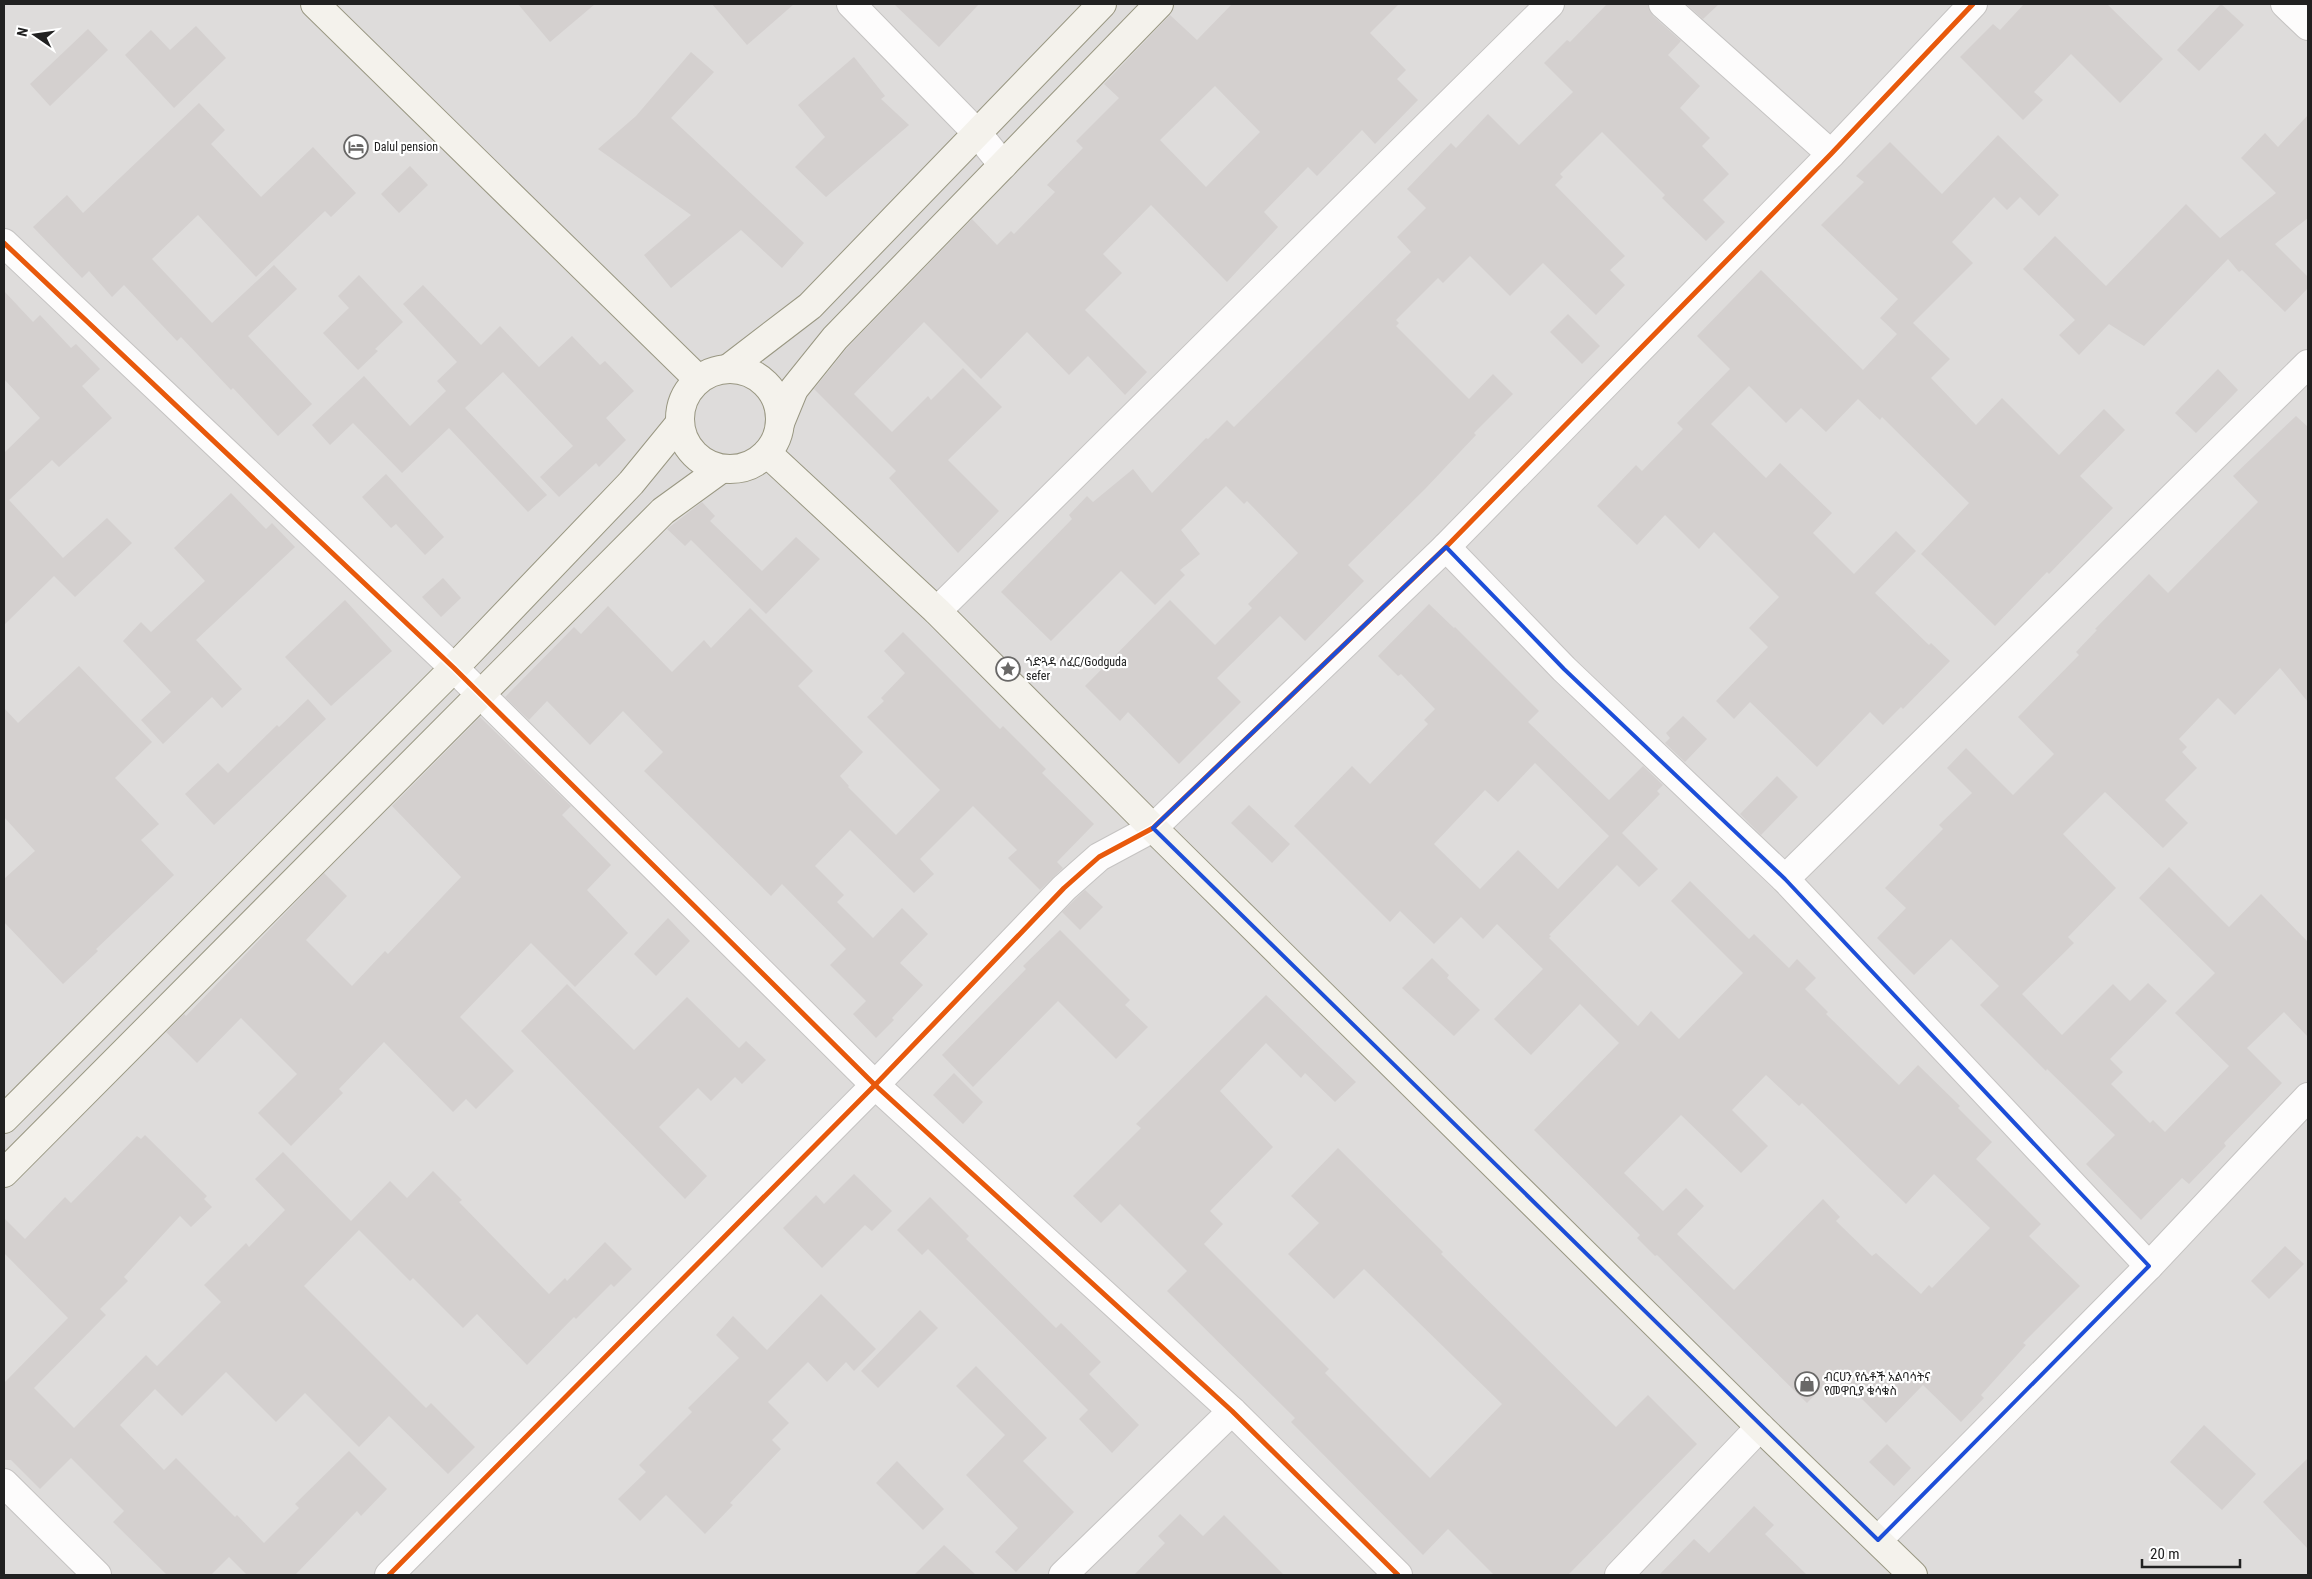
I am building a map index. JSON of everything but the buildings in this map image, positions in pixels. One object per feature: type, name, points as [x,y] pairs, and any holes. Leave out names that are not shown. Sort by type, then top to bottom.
[{"type":"street","points":[[315,4],[698,379]]},
{"type":"street","points":[[851,4],[978,134],[1003,165]]},
{"type":"street","points":[[1102,4],[810,306],[729,368],[713,372],[698,379],[688,392],[681,407],[680,423],[684,439],[693,453],[706,463],[721,468],[746,466],[767,453],[776,439],[780,423],[794,389],[835,338],[1159,4]]},
{"type":"street","points":[[937,611],[1550,4]]},
{"type":"street","points":[[1664,4],[1831,154]]},
{"type":"street","points":[[388,1575],[875,1085],[1064,888],[1100,857],[1153,828],[1446,547],[1831,154],[1973,4]]},
{"type":"street","points":[[2285,4],[2308,26]]},
{"type":"street","points":[[4,243],[481,694],[875,1085],[1232,1411],[1398,1575]]},
{"type":"street","points":[[1785,879],[2308,364]]},
{"type":"street","points":[[729,368],[745,371],[760,379],[766,385],[778,406],[780,423]]},
{"type":"street","points":[[4,1119],[454,668],[631,483],[680,423]]},
{"type":"street","points":[[767,453],[937,611],[1153,828],[1760,1427],[1913,1575]]},
{"type":"street","points":[[4,1174],[663,511],[721,468]]},
{"type":"street","points":[[1446,547],[1564,669],[1785,879],[2149,1266]]},
{"type":"street","points":[[1878,1540],[2149,1266],[2308,1097]]},
{"type":"street","points":[[1063,1575],[1232,1411]]},
{"type":"street","points":[[1619,1575],[1760,1427]]},
{"type":"street","points":[[4,1483],[97,1575]]},
{"type":"highlighted area","points":[[1446,547],[1564,669],[1785,879],[2149,1266],[1878,1540],[1153,828]]},
{"type":"shaded area","points":[[4,4],[2308,4],[2308,1575],[4,1575]]},
{"type":"cycle path","points":[[389,1575],[875,1085],[1064,888],[1099,857],[1153,828],[1446,547],[1831,154],[1973,4]]},
{"type":"cycle path","points":[[4,243],[454,668],[875,1085],[1232,1411],[1398,1575]]},
{"type":"place","name":"Dalul pension","points":[[356,147]]},
{"type":"place","name":"ጎድጓዳ ሰፈር/Godguda sefer","points":[[1008,669]]},
{"type":"place","name":"ብርሀን የሴቶች አልባሳትና የመዋቢያ ቁሳቁስ","points":[[1807,1384]]}]
